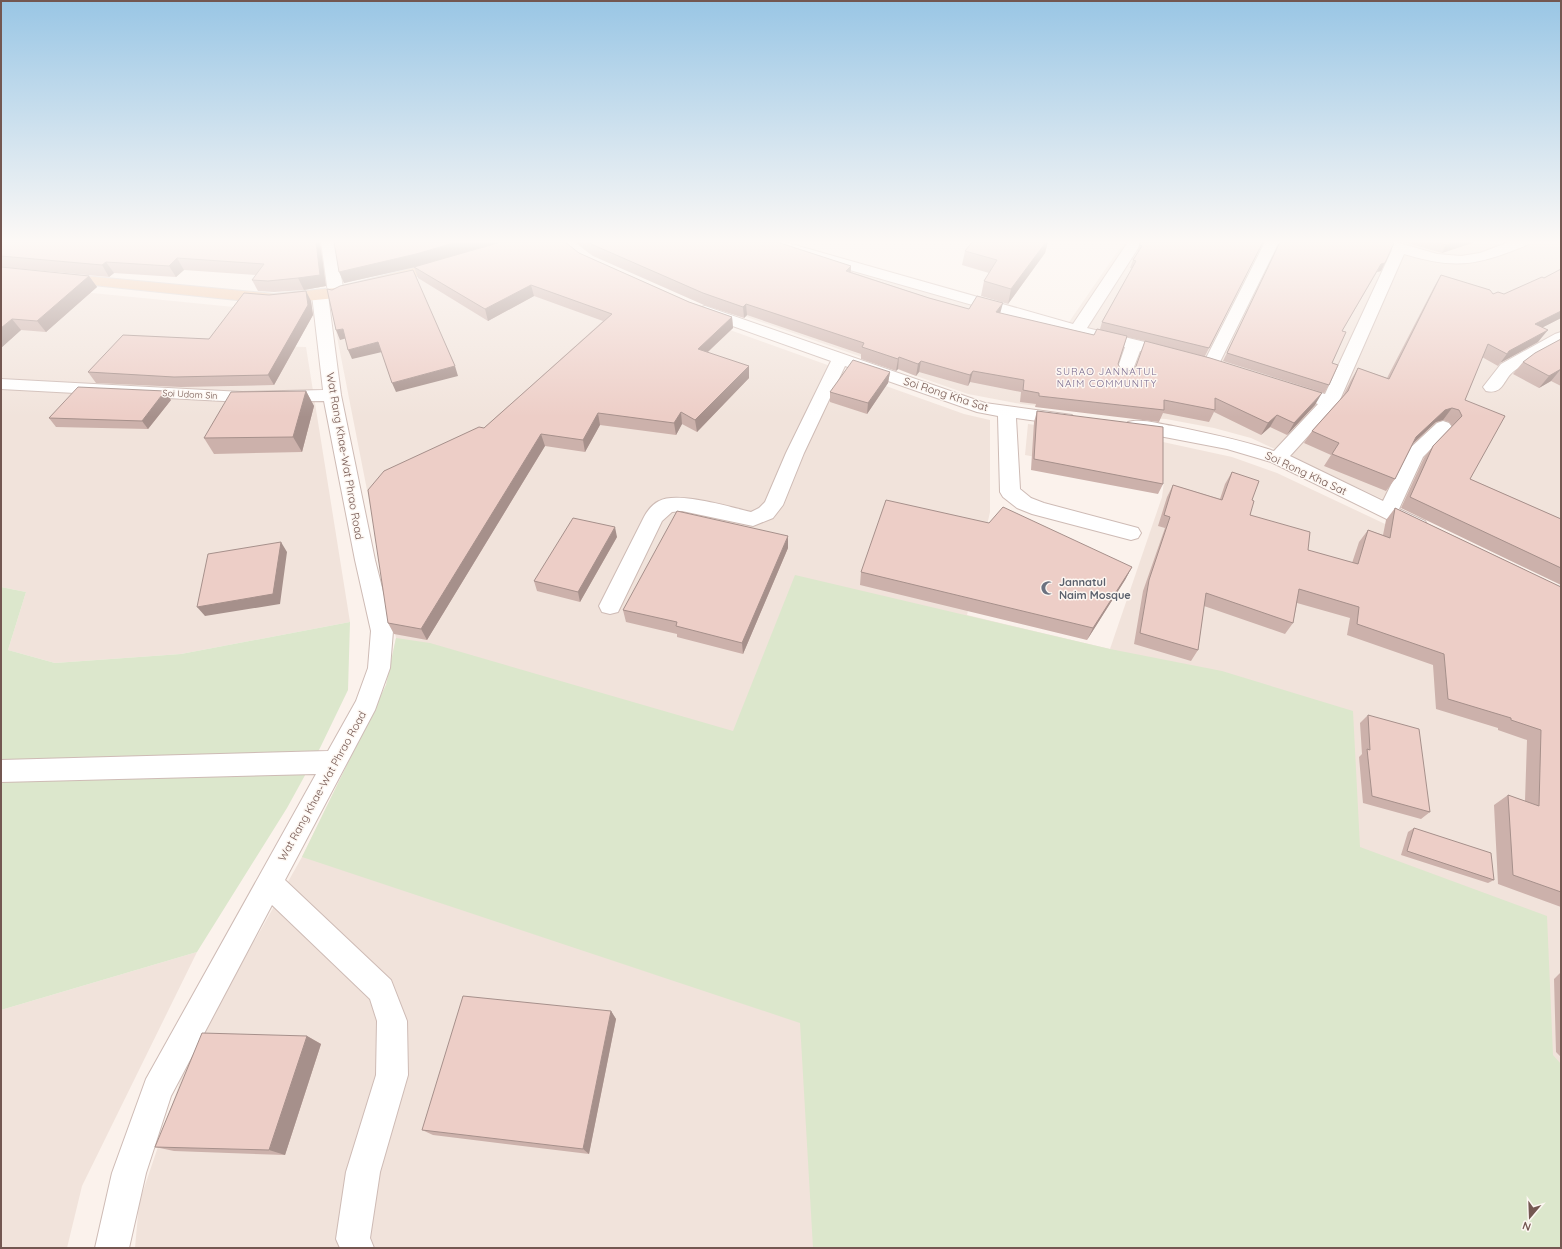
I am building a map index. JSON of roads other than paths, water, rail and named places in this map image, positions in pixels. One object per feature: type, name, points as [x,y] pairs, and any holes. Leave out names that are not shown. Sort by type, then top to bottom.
[{"type":"street","name":"Wat Rang Khae-Wat Phrao Road","points":[[112,1248],[129,1173],[157,1090],[336,762],[367,703],[379,668],[382,631],[365,560],[332,395],[328,300]]},
{"type":"street","points":[[972,300],[1077,330],[1205,363],[1240,300]]},
{"type":"street","points":[[1077,330],[1097,300]]},
{"type":"street","points":[[1278,458],[1330,402],[1376,300]]},
{"type":"street","name":"Soi Rong Kha Sat","points":[[690,306],[983,408],[1086,421]]},
{"type":"street","points":[[1492,387],[1507,368],[1559,339]]},
{"type":"street","points":[[1123,376],[1134,345]]},
{"type":"street","points":[[610,606],[654,517],[666,506],[682,504],[753,519],[766,513],[773,505],[795,453],[840,359]]},
{"type":"street","name":"Soi Udom Sin","points":[[1,384],[242,397],[332,395]]},
{"type":"street","points":[[1278,386],[1330,402]]},
{"type":"street","points":[[1007,412],[1010,492],[1024,503],[1039,509],[1131,533]]},
{"type":"street","name":"Soi Rong Kha Sat","points":[[1117,424],[1157,429],[1229,442],[1278,458],[1434,534]]},
{"type":"street","points":[[1388,512],[1415,454],[1443,426]]},
{"type":"street","points":[[1,771],[336,762]]},
{"type":"street","points":[[269,883],[381,990],[392,1021],[392,1075],[363,1172],[353,1239],[356,1248]]},
{"type":"place","name":"Jannatul Naim Mosque","points":[[1048,588]]},
{"type":"district","name":"SURAO JANNATUL NAIM COMMUNITY","points":[[1107,376]]}]
